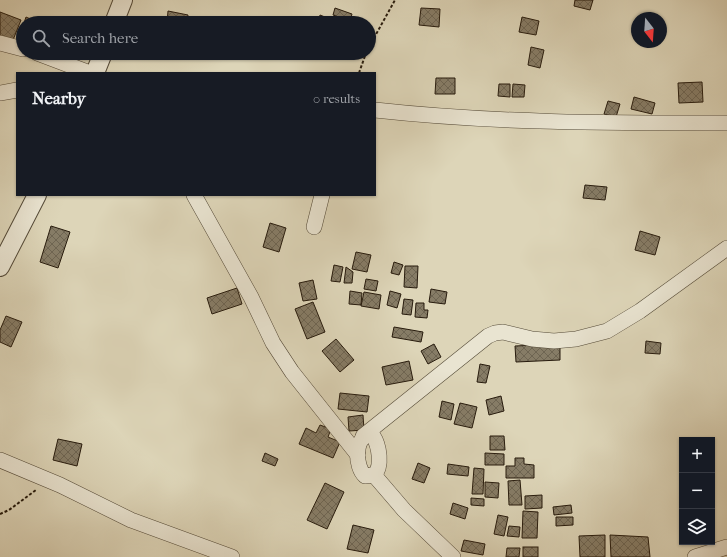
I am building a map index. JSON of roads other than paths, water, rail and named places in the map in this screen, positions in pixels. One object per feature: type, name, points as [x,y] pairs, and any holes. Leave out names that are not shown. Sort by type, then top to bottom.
[{"type":"street","points":[[117,16],[123,0]]},
{"type":"street","points":[[0,43],[16,47]]},
{"type":"street","points":[[55,60],[87,72]]},
{"type":"street","points":[[95,72],[100,60]]},
{"type":"street","points":[[0,93],[16,90]]},
{"type":"street","points":[[376,110],[438,117],[573,122],[727,123]]},
{"type":"street","points":[[0,267],[36,196]]},
{"type":"street","points":[[195,196],[251,297],[273,343],[292,372],[358,455]]},
{"type":"street","points":[[314,227],[322,196]]},
{"type":"street","points":[[374,475],[365,476],[362,473],[358,455],[360,440],[363,436],[488,336],[503,332],[532,339],[554,341],[576,339],[607,331],[640,311],[727,248]]},
{"type":"street","points":[[363,436],[373,436],[377,446],[378,467],[374,475]]},
{"type":"street","points":[[0,460],[60,485],[131,520],[232,557]]},
{"type":"street","points":[[374,475],[404,510],[453,557]]},
{"type":"street","points":[[695,557],[727,548]]}]
